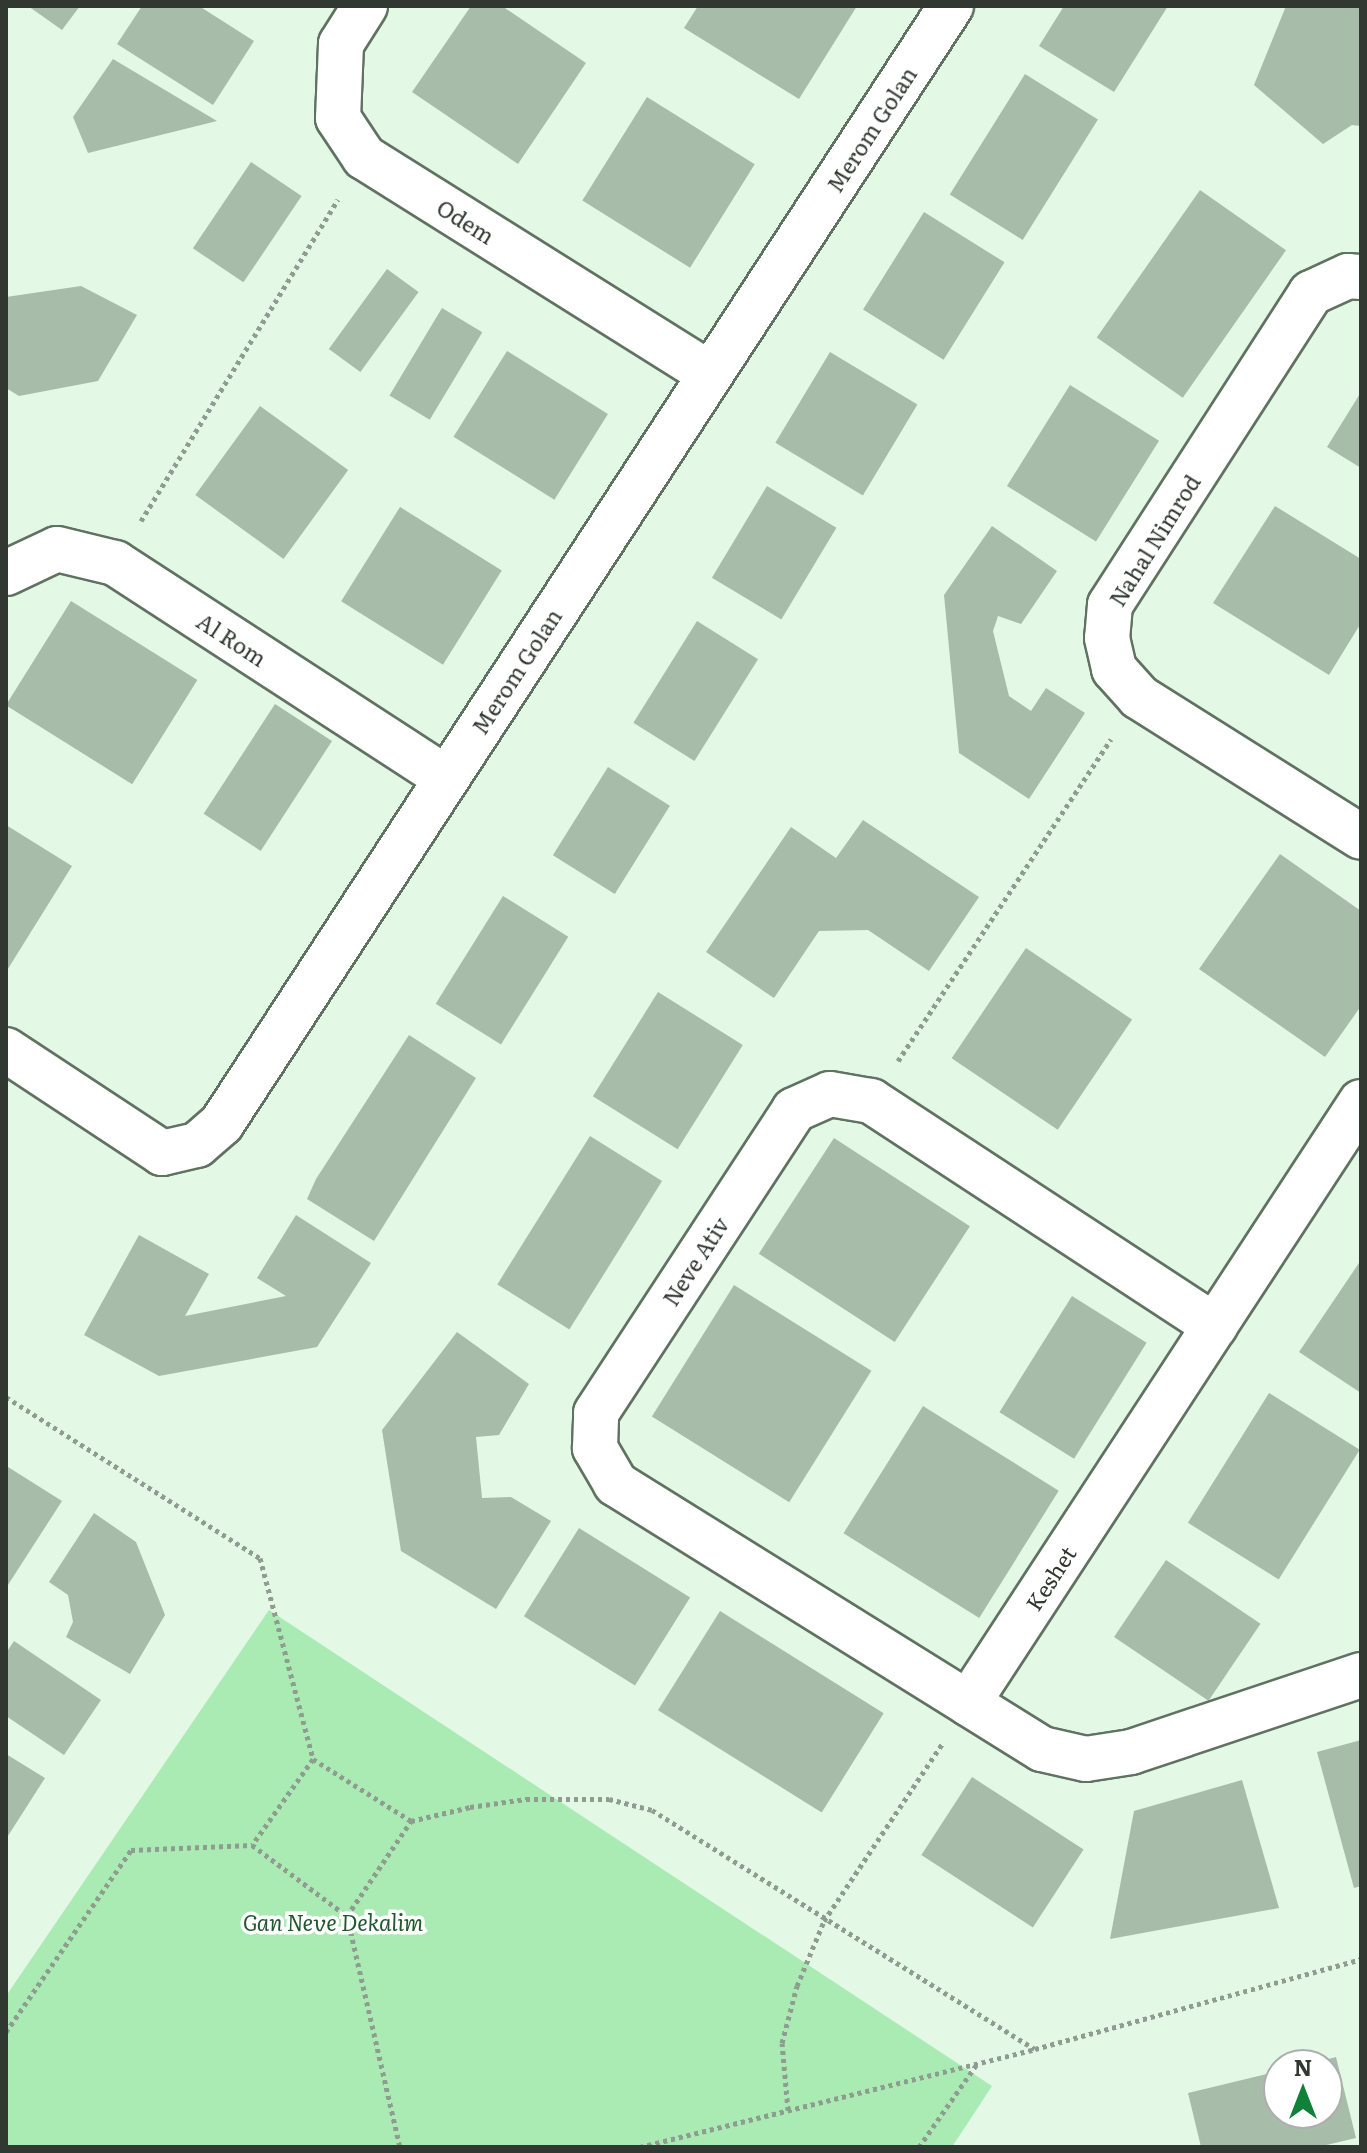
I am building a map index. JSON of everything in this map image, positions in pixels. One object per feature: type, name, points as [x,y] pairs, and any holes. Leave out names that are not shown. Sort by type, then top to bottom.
[{"type":"street","name":"Odem","points":[[365,6],[341,44],[338,118],[364,157],[710,374]]},
{"type":"street","name":"Merom Golan","points":[[6,1050],[162,1153],[197,1145],[222,1123],[951,6]]},
{"type":"street","name":"Nahal Nimrod","points":[[1361,277],[1348,276],[1311,293],[1110,605],[1107,638],[1114,669],[1139,697],[1361,837]]},
{"type":"street","name":"Al Rom","points":[[6,573],[57,549],[115,563],[446,778]]},
{"type":"street","name":"Neve Ativ","points":[[968,1703],[616,1484],[595,1448],[596,1413],[794,1110],[830,1094],[871,1101],[1215,1326]]},
{"type":"street","name":"Keshet","points":[[968,1703],[1361,1102]]},
{"type":"street","points":[[968,1703],[1042,1749],[1086,1759],[1131,1752],[1361,1675]]},
{"type":"path","points":[[115,563],[364,157]]},
{"type":"path","points":[[871,1101],[1139,697]]},
{"type":"path","points":[[6,1397],[260,1558],[313,1759],[411,1821],[526,1799],[609,1799],[652,1810],[824,1921],[1035,2049]]},
{"type":"path","points":[[788,2110],[782,2043],[797,1986],[824,1921],[968,1703]]},
{"type":"path","points":[[252,1845],[313,1759]]},
{"type":"path","points":[[347,1916],[411,1821]]},
{"type":"path","points":[[6,2032],[131,1850],[252,1845],[347,1916],[400,2147]]},
{"type":"path","points":[[640,2147],[1035,2049],[1361,1959]]},
{"type":"path","points":[[919,2147],[977,2064]]},
{"type":"green space","name":"Gan Neve Dekalim","points":[[269,1610],[992,2086],[952,2147],[6,2147],[6,1996]]},
{"type":"building","points":[[28,6],[80,6],[62,30]]},
{"type":"building","points":[[142,6],[199,6],[254,41],[213,105],[117,44]]},
{"type":"building","points":[[471,6],[502,6],[586,63],[518,164],[412,92]]},
{"type":"building","points":[[698,6],[857,6],[799,99],[684,28]]},
{"type":"building","points":[[1064,6],[1168,6],[1114,92],[1039,46]]},
{"type":"building","points":[[1286,6],[1361,6],[1361,126],[1352,125],[1323,144],[1254,85]]},
{"type":"building","points":[[113,59],[217,121],[88,153],[73,117]]},
{"type":"building","points":[[1025,74],[1098,120],[1023,240],[950,194]]},
{"type":"building","points":[[647,97],[755,164],[690,268],[582,200]]},
{"type":"building","points":[[251,162],[302,196],[243,282],[193,248]]},
{"type":"building","points":[[1200,190],[1286,250],[1183,398],[1097,337]]},
{"type":"building","points":[[924,212],[1005,262],[944,360],[863,310]]},
{"type":"building","points":[[387,269],[419,292],[360,372],[329,349]]},
{"type":"building","points":[[81,286],[137,315],[98,381],[19,396],[6,388],[6,297]]},
{"type":"building","points":[[442,308],[482,332],[430,420],[389,395]]},
{"type":"building","points":[[507,351],[608,414],[554,500],[453,437]]},
{"type":"building","points":[[830,352],[917,405],[863,495],[775,443]]},
{"type":"building","points":[[1070,385],[1159,441],[1096,542],[1007,486]]},
{"type":"building","points":[[1361,392],[1361,468],[1327,447]]},
{"type":"building","points":[[260,406],[348,470],[284,559],[195,495]]},
{"type":"building","points":[[767,486],[836,528],[781,619],[712,578]]},
{"type":"building","points":[[1275,506],[1361,559],[1361,623],[1329,675],[1213,603]]},
{"type":"building","points":[[400,507],[502,571],[443,665],[341,601]]},
{"type":"building","points":[[992,526],[1057,571],[1021,624],[998,616],[993,631],[1009,696],[1031,711],[1046,688],[1085,713],[1029,799],[959,753],[944,595]]},
{"type":"building","points":[[71,601],[197,680],[132,784],[6,705]]},
{"type":"building","points":[[697,621],[758,659],[694,761],[633,723]]},
{"type":"building","points":[[275,704],[332,741],[261,851],[204,814]]},
{"type":"building","points":[[608,767],[670,806],[615,894],[553,855]]},
{"type":"building","points":[[863,820],[979,897],[929,971],[868,930],[819,931],[774,998],[706,952],[791,827],[836,858]]},
{"type":"building","points":[[6,825],[72,866],[6,972]]},
{"type":"building","points":[[1280,854],[1361,911],[1361,1006],[1325,1057],[1199,969]]},
{"type":"building","points":[[503,896],[568,937],[501,1045],[436,1004]]},
{"type":"building","points":[[1026,948],[1132,1020],[1058,1130],[952,1058]]},
{"type":"building","points":[[658,992],[743,1045],[678,1149],[593,1096]]},
{"type":"building","points":[[409,1035],[476,1078],[374,1241],[307,1199],[316,1179]]},
{"type":"building","points":[[590,1136],[662,1181],[569,1329],[497,1284]]},
{"type":"building","points":[[834,1138],[970,1226],[895,1342],[759,1254]]},
{"type":"building","points":[[296,1215],[371,1263],[317,1347],[159,1376],[84,1335],[139,1235],[209,1274],[185,1316],[286,1296],[257,1278]]},
{"type":"building","points":[[1361,1260],[1361,1393],[1299,1352]]},
{"type":"building","points":[[734,1285],[871,1371],[789,1502],[652,1416]]},
{"type":"building","points":[[1072,1296],[1147,1343],[1074,1459],[999,1412]]},
{"type":"building","points":[[457,1332],[529,1384],[499,1435],[476,1437],[482,1498],[511,1497],[551,1521],[496,1609],[401,1551],[382,1430]]},
{"type":"building","points":[[1269,1393],[1360,1450],[1279,1579],[1188,1523]]},
{"type":"building","points":[[923,1406],[1059,1491],[979,1618],[844,1533]]},
{"type":"building","points":[[8,1467],[62,1501],[6,1588],[6,1470]]},
{"type":"building","points":[[94,1513],[136,1542],[165,1615],[130,1674],[66,1637],[73,1622],[68,1595],[49,1582]]},
{"type":"building","points":[[579,1528],[690,1597],[635,1686],[524,1616]]},
{"type":"building","points":[[1166,1560],[1261,1624],[1209,1701],[1114,1637]]},
{"type":"building","points":[[720,1611],[884,1713],[822,1812],[658,1710]]},
{"type":"building","points":[[14,1641],[101,1700],[64,1755],[6,1716],[6,1653]]},
{"type":"building","points":[[1361,1740],[1361,1886],[1354,1888],[1317,1752]]},
{"type":"building","points":[[6,1754],[45,1778],[6,1839]]},
{"type":"building","points":[[972,1777],[1084,1849],[1033,1927],[921,1855]]},
{"type":"building","points":[[1242,1780],[1279,1908],[1110,1939],[1134,1811]]},
{"type":"building","points":[[1263,2075],[1263,2129],[1343,2129],[1343,2085],[1356,2138],[1318,2147],[1201,2147],[1188,2093]]}]
